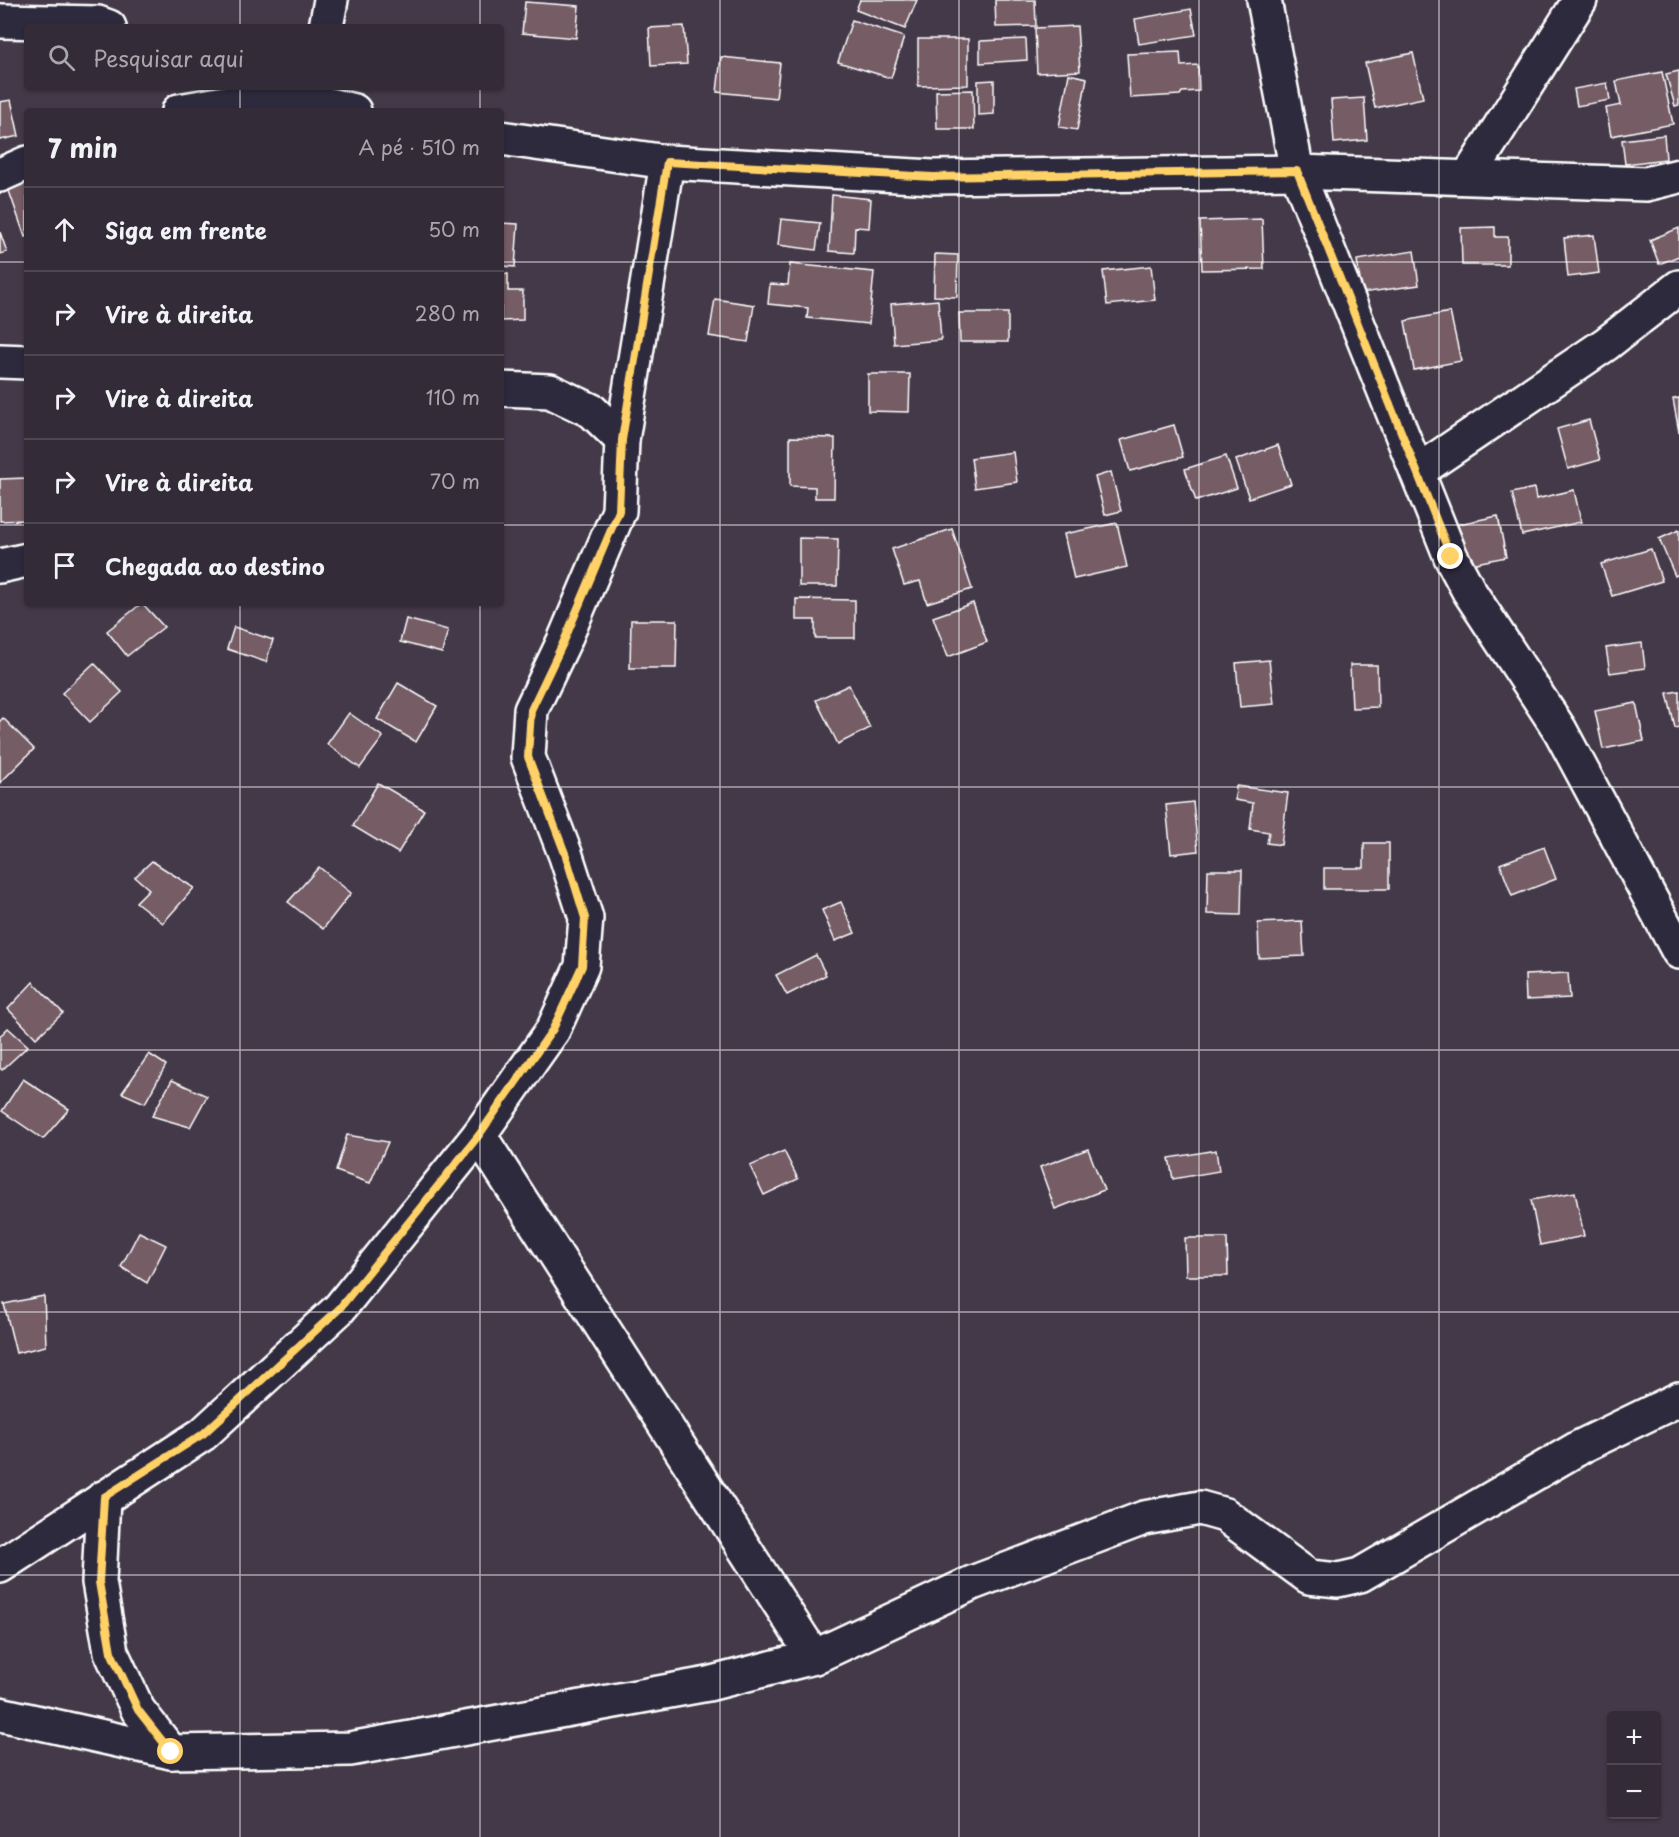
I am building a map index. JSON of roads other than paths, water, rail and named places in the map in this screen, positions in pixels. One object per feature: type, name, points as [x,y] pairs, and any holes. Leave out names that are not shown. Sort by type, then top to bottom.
[{"type":"street","points":[[327,24],[331,0]]},
{"type":"street","points":[[1264,0],[1297,171],[1451,557],[1468,591],[1560,730],[1679,952]]},
{"type":"street","points":[[1468,176],[1580,0]]},
{"type":"street","points":[[0,21],[98,24]]},
{"type":"street","points":[[190,108],[251,92],[314,94],[347,108]]},
{"type":"street","points":[[504,138],[667,162],[933,177],[1297,171],[1647,184],[1679,176]]},
{"type":"street","points":[[0,1566],[203,1434],[339,1309],[479,1135],[553,1029],[582,966],[585,918],[566,856],[528,757],[531,710],[564,641],[619,511],[622,440],[667,162]]},
{"type":"street","points":[[0,175],[24,164]]},
{"type":"street","points":[[1417,472],[1606,344],[1679,287]]},
{"type":"street","points":[[0,361],[24,362]]},
{"type":"street","points":[[504,389],[550,391],[592,411],[622,440]]},
{"type":"street","points":[[0,566],[24,561]]},
{"type":"street","points":[[479,1135],[814,1657]]},
{"type":"street","points":[[0,1714],[171,1752],[350,1749],[708,1684],[814,1657],[972,1583],[1144,1518],[1200,1508],[1225,1515],[1310,1577],[1338,1580],[1360,1575],[1582,1446],[1679,1399]]},
{"type":"street","points":[[104,1497],[99,1582],[111,1652],[138,1710],[171,1752]]}]
